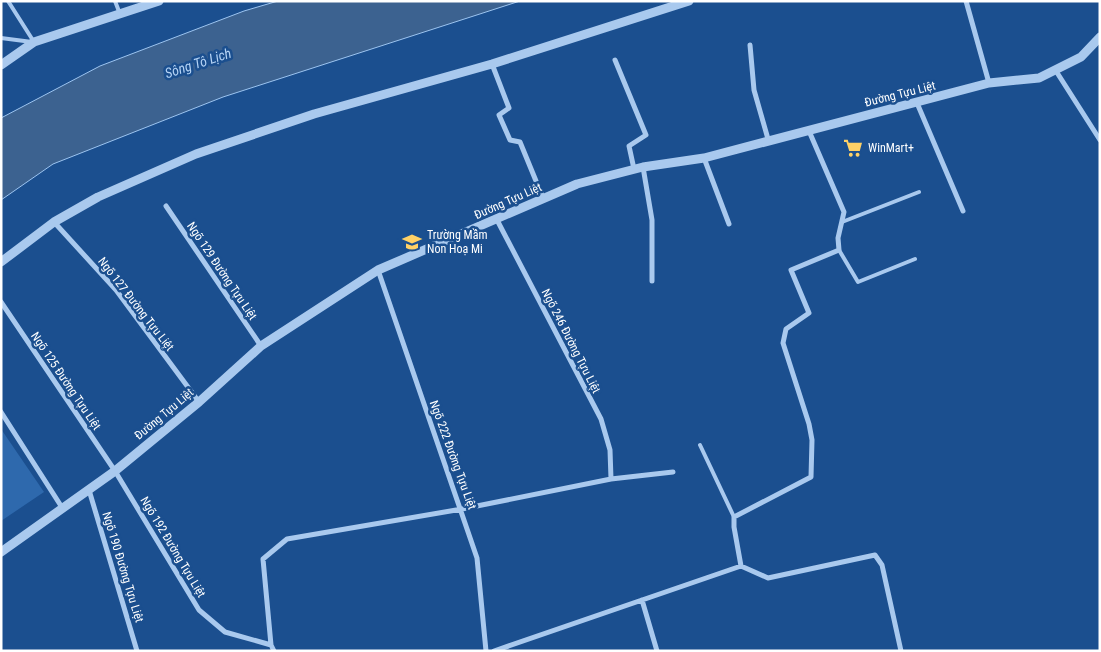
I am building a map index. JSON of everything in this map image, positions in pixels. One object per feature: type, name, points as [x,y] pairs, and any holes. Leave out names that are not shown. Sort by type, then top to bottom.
[{"type":"street","points":[[1,65],[34,42],[159,1]]},
{"type":"street","points":[[1,262],[54,222],[98,197],[196,154],[314,114],[492,64],[689,1]]},
{"type":"street","points":[[966,1],[989,83]]},
{"type":"street","name":"Đường Tựu Liệt","points":[[1,552],[115,471],[199,402],[261,346],[378,270],[577,184],[638,168],[704,158],[989,83],[1039,78],[1081,57],[1100,37]]},
{"type":"street","points":[[750,45],[754,90],[768,140]]},
{"type":"street","points":[[614,60],[646,135],[629,146],[638,168],[652,220],[652,280]]},
{"type":"street","points":[[492,64],[510,108],[499,114],[510,140],[520,142],[543,198]]},
{"type":"street","points":[[1056,71],[1100,140]]},
{"type":"street","points":[[917,103],[963,211]]},
{"type":"street","points":[[741,566],[734,517],[812,477],[812,440],[809,424],[783,343],[786,330],[809,313],[791,270],[839,250],[838,238],[844,212],[809,131]]},
{"type":"street","points":[[704,158],[729,224]]},
{"type":"street","name":"Ngõ 129 Đường Tựu Liệt","points":[[166,206],[261,346]]},
{"type":"street","name":"Ngõ 246 Đường Tựu Liệt","points":[[496,218],[600,420],[610,450],[611,479]]},
{"type":"street","name":"Ngõ 127 Đường Tựu Liệt","points":[[54,222],[116,290],[199,402]]},
{"type":"street","name":"Ngõ 222 Đường Tựu Liệt","points":[[378,270],[409,364],[462,509],[477,558],[486,651]]},
{"type":"street","name":"Ngõ 125 Đường Tựu Liệt","points":[[1,302],[115,471]]},
{"type":"street","points":[[1,412],[63,509]]},
{"type":"street","name":"Ngõ 192 Đường Tựu Liệt","points":[[115,471],[199,610],[226,632],[271,645]]},
{"type":"street","points":[[274,651],[271,645],[263,559],[287,539],[462,509],[611,479],[673,472]]},
{"type":"street","name":"Ngõ 190 Đường Tựu Liệt","points":[[89,490],[137,651]]},
{"type":"street","points":[[494,651],[741,566],[768,578],[875,555],[882,565],[901,651]]},
{"type":"street","points":[[642,600],[657,651]]},
{"type":"lane","points":[[8,1],[34,42]]},
{"type":"lane","points":[[115,1],[120,14]]},
{"type":"lane","points":[[1,38],[34,42]]},
{"type":"lane","points":[[842,222],[919,192]]},
{"type":"lane","points":[[839,250],[858,282],[915,259]]},
{"type":"lane","points":[[700,445],[734,517]]},
{"type":"shaded area","points":[[1,429],[44,492],[1,521]]},
{"type":"water","name":"Sông Tô Lịch","points":[[278,1],[520,1],[223,97],[53,164],[1,200],[1,118],[100,66],[244,11]]},
{"type":"place","name":"WinMart+","points":[[853,148]]},
{"type":"place","name":"Trường Mầm Non Hoạ Mi","points":[[412,242]]}]
